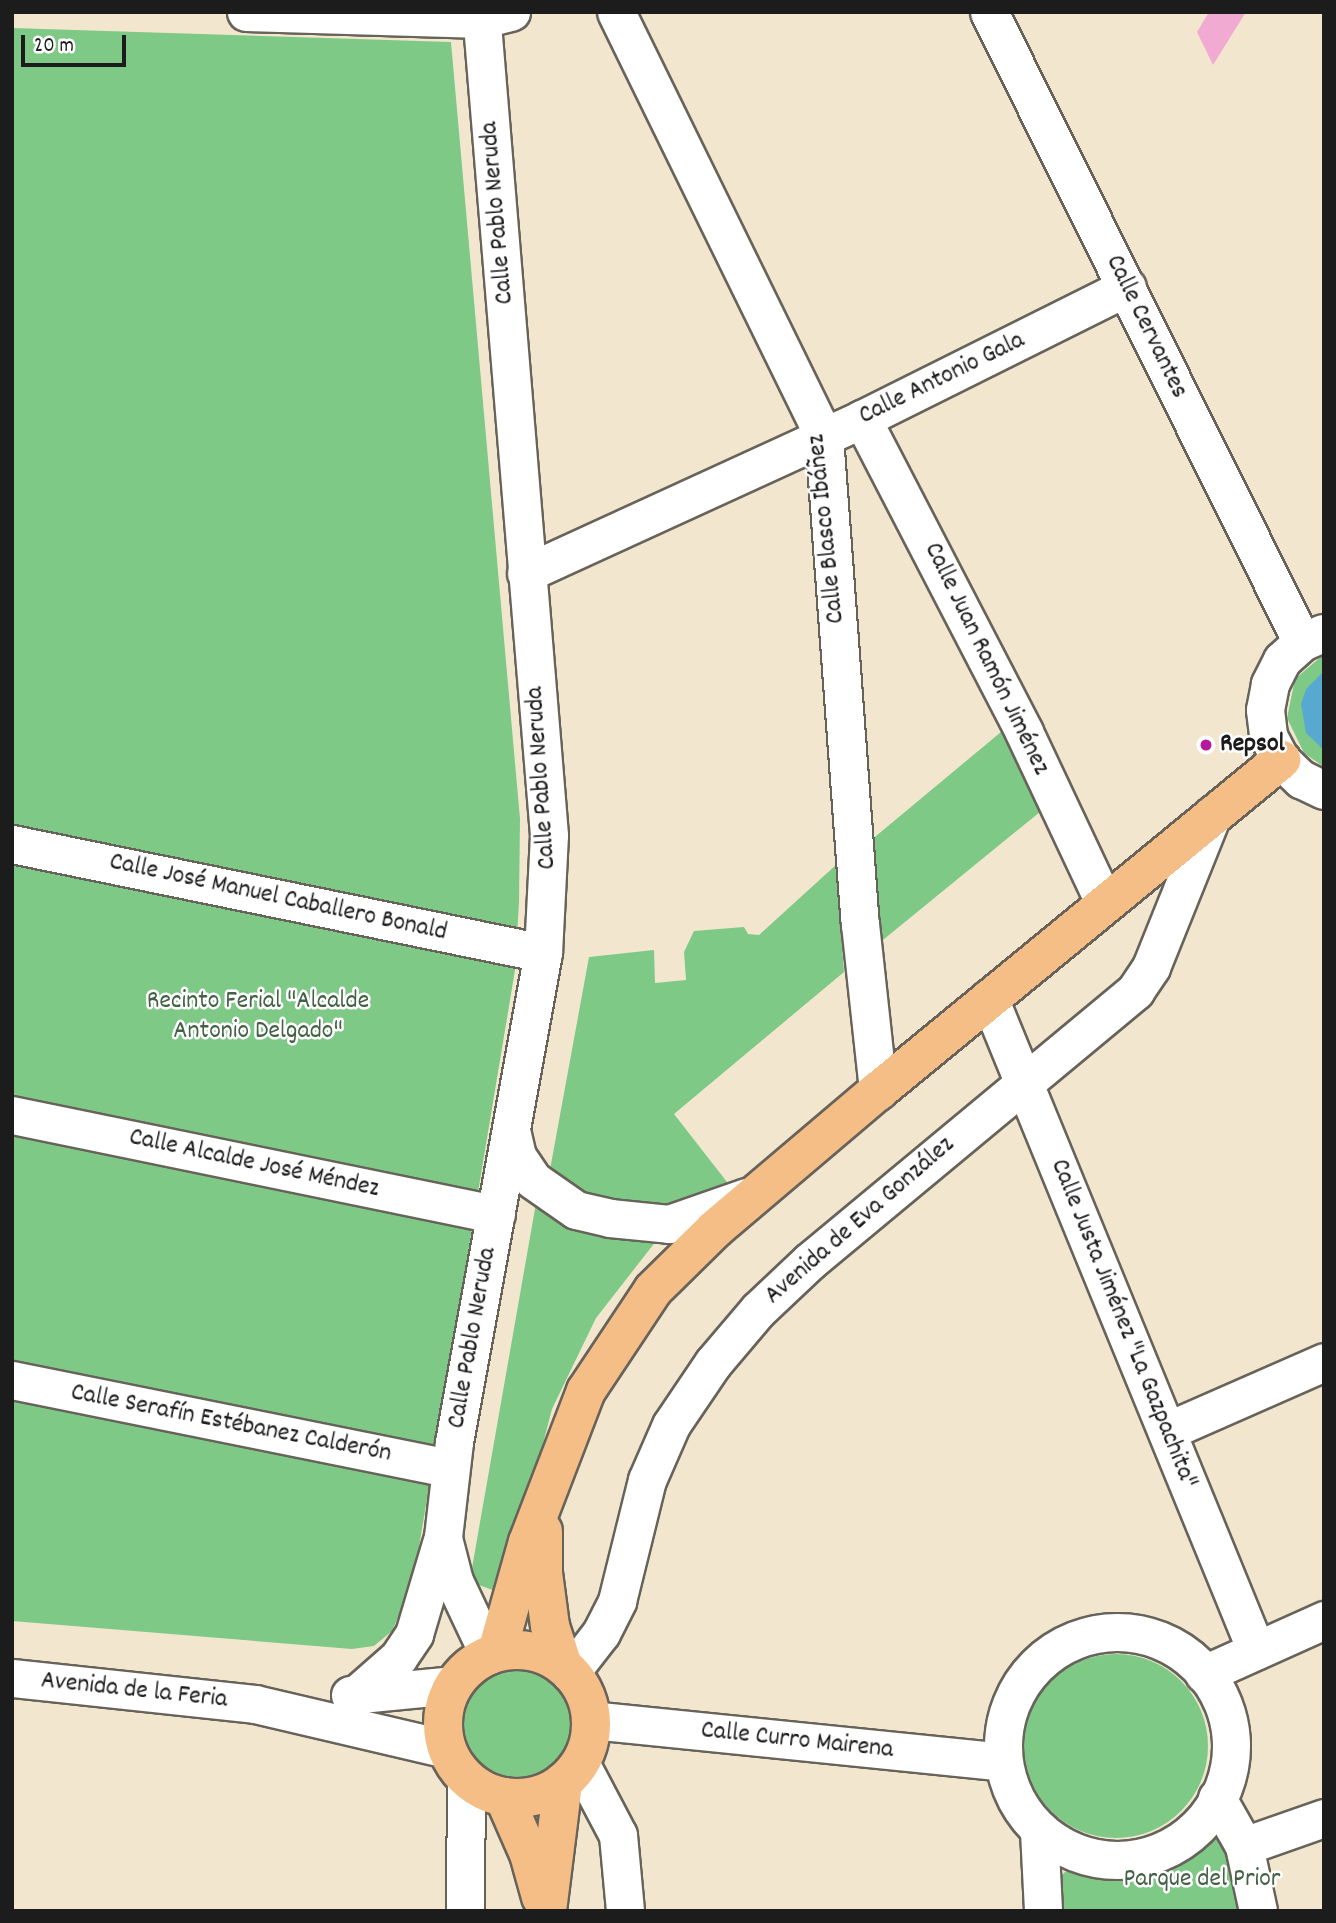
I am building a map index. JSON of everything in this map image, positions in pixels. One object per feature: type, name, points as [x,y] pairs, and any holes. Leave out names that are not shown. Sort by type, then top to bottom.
[{"type":"main road","name":"Avenida de Eva González","points":[[556,1464],[586,1391],[653,1290],[760,1191],[878,1091],[1104,902],[1281,760]]},
{"type":"main road","points":[[546,1911],[571,1773],[591,1720],[587,1699],[567,1670],[550,1626],[543,1573],[544,1523],[556,1464]]},
{"type":"main road","points":[[493,1653],[556,1464]]},
{"type":"main road","points":[[546,1911],[528,1854],[504,1797],[456,1764],[444,1705],[453,1685],[474,1663],[493,1653],[522,1649],[546,1655],[567,1670]]},
{"type":"main road","points":[[504,1797],[535,1796],[571,1773]]},
{"type":"street","points":[[246,12],[492,15]]},
{"type":"street","name":"Calle Blasco Ibáñez","points":[[616,12],[824,437],[856,869],[878,1091]]},
{"type":"street","name":"Calle Pablo Neruda","points":[[357,1694],[398,1658],[414,1634],[443,1537],[450,1468],[544,953],[549,835],[526,573],[492,15]]},
{"type":"street","name":"Calle Cervantes","points":[[999,18],[1280,606],[1313,637]]},
{"type":"street","name":"Calle Antonio Gala","points":[[526,573],[862,419],[1127,287]]},
{"type":"street","name":"Calle Juan Ramón Jiménez","points":[[862,419],[1024,732],[1104,902]]},
{"type":"street","points":[[1313,637],[1282,660],[1267,697],[1268,736],[1281,760],[1301,779],[1324,790]]},
{"type":"street","name":"Avenida de Eva González","points":[[567,1670],[601,1633],[617,1601],[647,1480],[671,1425],[713,1363],[758,1310],[810,1261],[1135,991],[1151,967],[1212,815]]},
{"type":"street","name":"Calle José Manuel Caballero Bonald","points":[[12,844],[544,953]]},
{"type":"street","name":"Calle Justa Jiménez \"La Gazpachita\"","points":[[989,998],[1256,1650]]},
{"type":"street","name":"Calle Alcalde José Méndez","points":[[12,1115],[496,1214]]},
{"type":"street","points":[[511,1129],[517,1156],[533,1180],[576,1210],[610,1218],[669,1224],[707,1214],[760,1191]]},
{"type":"street","points":[[1167,1431],[1324,1362]]},
{"type":"street","name":"Calle Serafín Estébanez Calderón","points":[[12,1380],[450,1468]]},
{"type":"street","name":"Calle Pablo Neruda","points":[[443,1537],[454,1581],[493,1653]]},
{"type":"street","points":[[1204,1674],[1324,1620]]},
{"type":"street","points":[[1121,1632],[1160,1640],[1194,1661],[1204,1674],[1218,1693],[1230,1731],[1228,1771],[1217,1798],[1187,1837],[1151,1856],[1112,1861],[1073,1852],[1039,1831],[1015,1800],[1003,1762],[1005,1722],[1020,1685],[1047,1655],[1082,1637],[1121,1632]]},
{"type":"street","name":"Avenida de la Feria","points":[[12,1678],[255,1704]]},
{"type":"street","points":[[255,1704],[453,1685]]},
{"type":"street","points":[[255,1704],[456,1764],[465,1911]]},
{"type":"street","name":"Calle Curro Mairena","points":[[591,1720],[1003,1762]]},
{"type":"street","points":[[571,1773],[618,1835],[625,1911]]},
{"type":"street","points":[[1217,1798],[1244,1846],[1258,1911]]},
{"type":"street","points":[[1244,1846],[1324,1818]]},
{"type":"street","points":[[1039,1831],[1044,1911]]},
{"type":"green space","name":"Recinto Ferial \"Alcalde Antonio Delgado\"","points":[[12,28],[451,42],[520,819],[519,902],[515,970],[413,1583],[392,1631],[374,1646],[352,1649],[12,1621]]},
{"type":"green space","points":[[1324,654],[1324,767],[1304,753],[1287,718],[1295,679]]},
{"type":"green space","points":[[1007,727],[1046,807],[878,944],[870,841]]},
{"type":"green space","points":[[836,865],[844,972],[674,1114],[734,1191],[671,1210],[569,1195],[549,1175],[589,957],[654,950],[655,983],[686,980],[684,952],[694,931],[744,927],[748,934],[759,935]]},
{"type":"green space","points":[[536,1203],[660,1236],[596,1318],[552,1409],[509,1575],[498,1592],[476,1584],[472,1568]]},
{"type":"green space","points":[[1116,1654],[1151,1661],[1167,1669],[1181,1681],[1193,1695],[1201,1711],[1208,1746],[1201,1781],[1193,1797],[1181,1811],[1167,1823],[1151,1831],[1116,1838],[1081,1831],[1065,1823],[1051,1811],[1039,1797],[1031,1781],[1024,1746],[1031,1711],[1039,1695],[1051,1681],[1065,1669],[1081,1661]]},
{"type":"green space","points":[[518,1669],[539,1673],[556,1685],[568,1702],[572,1723],[568,1744],[556,1761],[539,1773],[518,1777],[497,1773],[480,1761],[468,1744],[464,1723],[468,1702],[480,1685],[497,1673]]},
{"type":"green space","name":"Parque del Prior","points":[[1218,1838],[1230,1848],[1244,1911],[1058,1911],[1058,1879],[1065,1872],[1146,1874],[1195,1849],[1205,1839]]},
{"type":"water","points":[[1324,671],[1324,750],[1306,733],[1301,704],[1306,689]]},
{"type":"building","points":[[1209,12],[1246,12],[1213,65],[1197,32]]},
{"type":"place","name":"Repsol","points":[[1206,745]]}]
